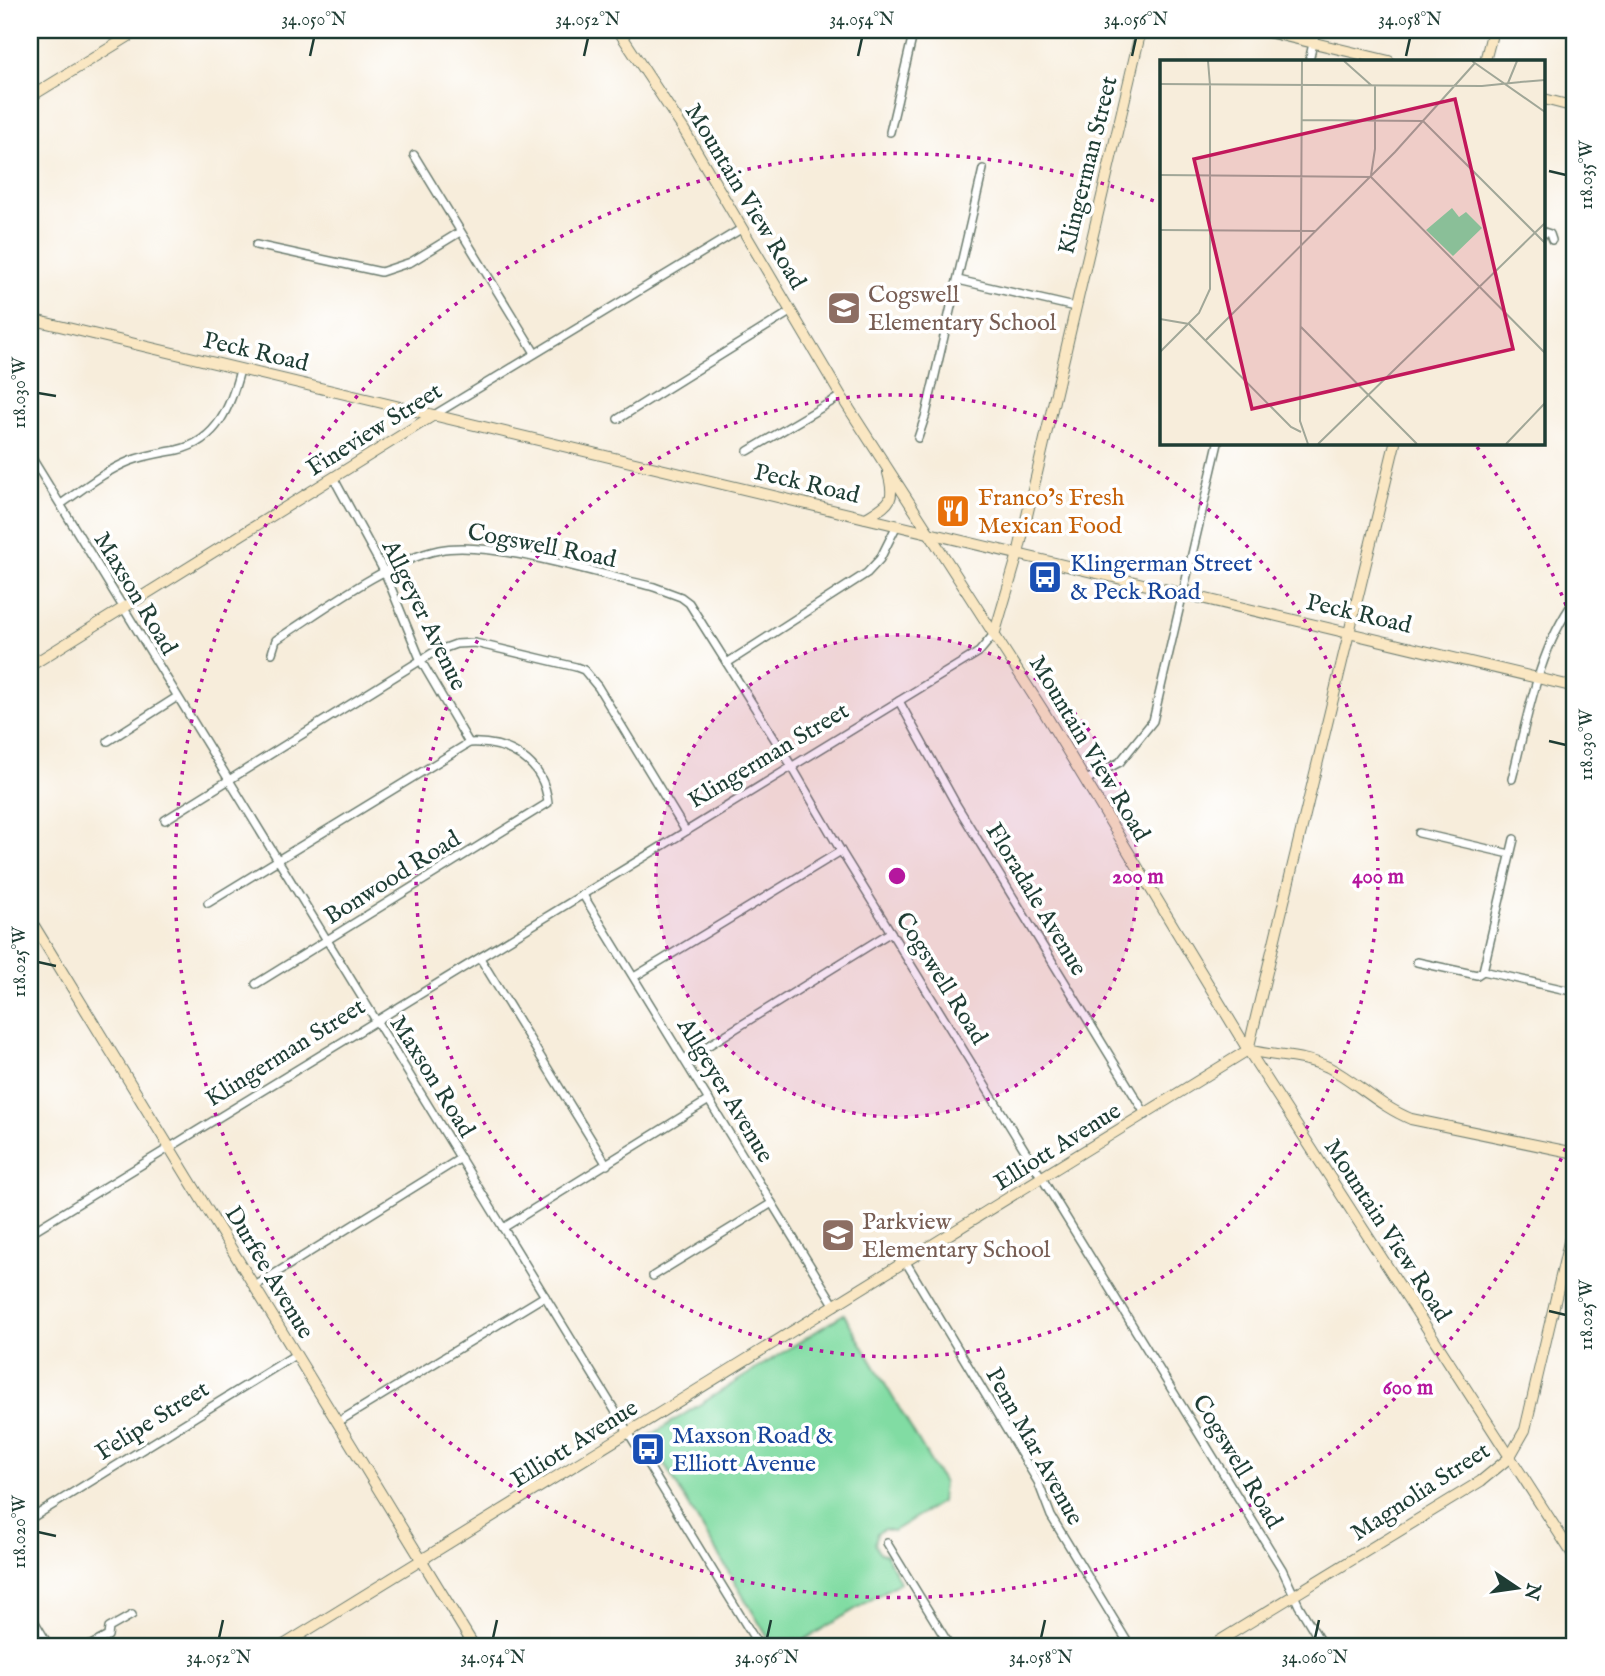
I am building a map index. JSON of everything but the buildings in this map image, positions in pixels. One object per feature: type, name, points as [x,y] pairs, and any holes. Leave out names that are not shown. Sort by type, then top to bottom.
[{"type":"street","points":[[30,97],[139,30]]},
{"type":"street","points":[[890,132],[914,30]]},
{"type":"street","name":"Klingerman Street","points":[[30,1233],[979,652],[995,632],[1018,554],[1141,30]]},
{"type":"street","points":[[1260,30],[1385,60]]},
{"type":"street","points":[[1309,60],[1316,30]]},
{"type":"street","points":[[1485,60],[1493,30]]},
{"type":"street","name":"Mountain View Road","points":[[620,31],[663,97],[841,396],[995,632],[1248,1051],[1575,1558]]},
{"type":"street","points":[[1546,100],[1575,107]]},
{"type":"street","points":[[414,155],[535,353]]},
{"type":"street","points":[[918,438],[983,169]]},
{"type":"street","name":"Fineview Street","points":[[30,666],[434,415],[741,229]]},
{"type":"street","points":[[256,245],[356,269],[381,272],[411,262],[460,232]]},
{"type":"street","points":[[1546,233],[1550,234],[1552,240]]},
{"type":"street","points":[[958,280],[1075,307]]},
{"type":"street","points":[[618,419],[790,312]]},
{"type":"street","name":"Peck Road","points":[[30,318],[1575,687]]},
{"type":"street","points":[[61,504],[117,467],[149,454],[190,446],[202,440],[226,412],[240,370]]},
{"type":"street","points":[[748,451],[841,396]]},
{"type":"street","points":[[1086,780],[1120,762],[1153,721],[1218,444]]},
{"type":"street","points":[[1395,444],[1248,1051],[1305,1059],[1328,1067],[1386,1108],[1411,1118],[1575,1153]]},
{"type":"street","name":"Maxson Road","points":[[30,455],[121,609],[329,940],[758,1646]]},
{"type":"street","points":[[866,518],[889,503],[892,498],[885,462]]},
{"type":"street","points":[[30,474],[38,468]]},
{"type":"street","name":"Allgeyer Avenue","points":[[334,479],[385,573],[421,661],[469,743]]},
{"type":"street","points":[[727,663],[862,577],[880,559],[897,525]]},
{"type":"street","name":"Cogswell Road","points":[[272,653],[276,640],[385,573],[427,553],[470,547],[654,587],[681,597],[689,603],[791,765],[841,851],[1282,1569],[1323,1646]]},
{"type":"street","points":[[1512,779],[1540,678],[1559,622],[1575,600]]},
{"type":"street","points":[[164,820],[434,652],[466,642],[584,670],[598,687],[685,830]]},
{"type":"street","points":[[108,741],[177,697]]},
{"type":"street","name":"Floradale Avenue","points":[[899,701],[956,804],[1146,1115]]},
{"type":"street","name":"Bonwood Road","points":[[256,984],[548,803],[547,786],[528,760],[511,748],[491,742],[469,743]]},
{"type":"street","points":[[208,903],[469,743]]},
{"type":"street","points":[[1419,833],[1510,854]]},
{"type":"street","points":[[1417,962],[1477,975],[1483,971],[1514,839]]},
{"type":"street","points":[[634,976],[841,851]]},
{"type":"street","name":"Allgeyer Avenue","points":[[583,895],[835,1306]]},
{"type":"street","name":"Durfee Avenue","points":[[30,919],[474,1646]]},
{"type":"street","points":[[685,1060],[891,932]]},
{"type":"street","points":[[480,958],[607,1165]]},
{"type":"street","points":[[1483,971],[1575,992]]},
{"type":"street","name":"Elliott Avenue","points":[[282,1646],[1043,1180],[1248,1051]]},
{"type":"street","points":[[503,1228],[709,1100]]},
{"type":"street","points":[[254,1286],[461,1158]]},
{"type":"street","points":[[653,1276],[772,1203]]},
{"type":"street","name":"Magnolia Street","points":[[1211,1646],[1481,1481],[1509,1458],[1521,1441],[1527,1423],[1575,1216]]},
{"type":"street","name":"Penn Mar Avenue","points":[[906,1264],[1038,1482],[1051,1516],[1130,1646]]},
{"type":"street","points":[[338,1422],[545,1296]]},
{"type":"street","name":"Felipe Street","points":[[30,1519],[295,1355]]},
{"type":"street","points":[[887,1543],[950,1646]]},
{"type":"street","points":[[30,1614],[49,1646]]},
{"type":"street","points":[[89,1646],[108,1636],[109,1628],[132,1615]]},
{"type":"green space","points":[[844,1314],[943,1483],[941,1502],[893,1531],[884,1529],[877,1533],[875,1545],[880,1553],[886,1554],[900,1582],[794,1646],[773,1646],[648,1437]]},
{"type":"place","name":"Cogswell Elementary School","points":[[844,308]]},
{"type":"place","name":"Franco’s Fresh Mexican Food","points":[[953,511]]},
{"type":"place","name":"Klingerman Street & Peck Road","points":[[1045,577]]},
{"type":"place","name":"Parkview Elementary School","points":[[838,1235]]},
{"type":"place","name":"Maxson Road & Elliott Avenue","points":[[648,1449]]}]
